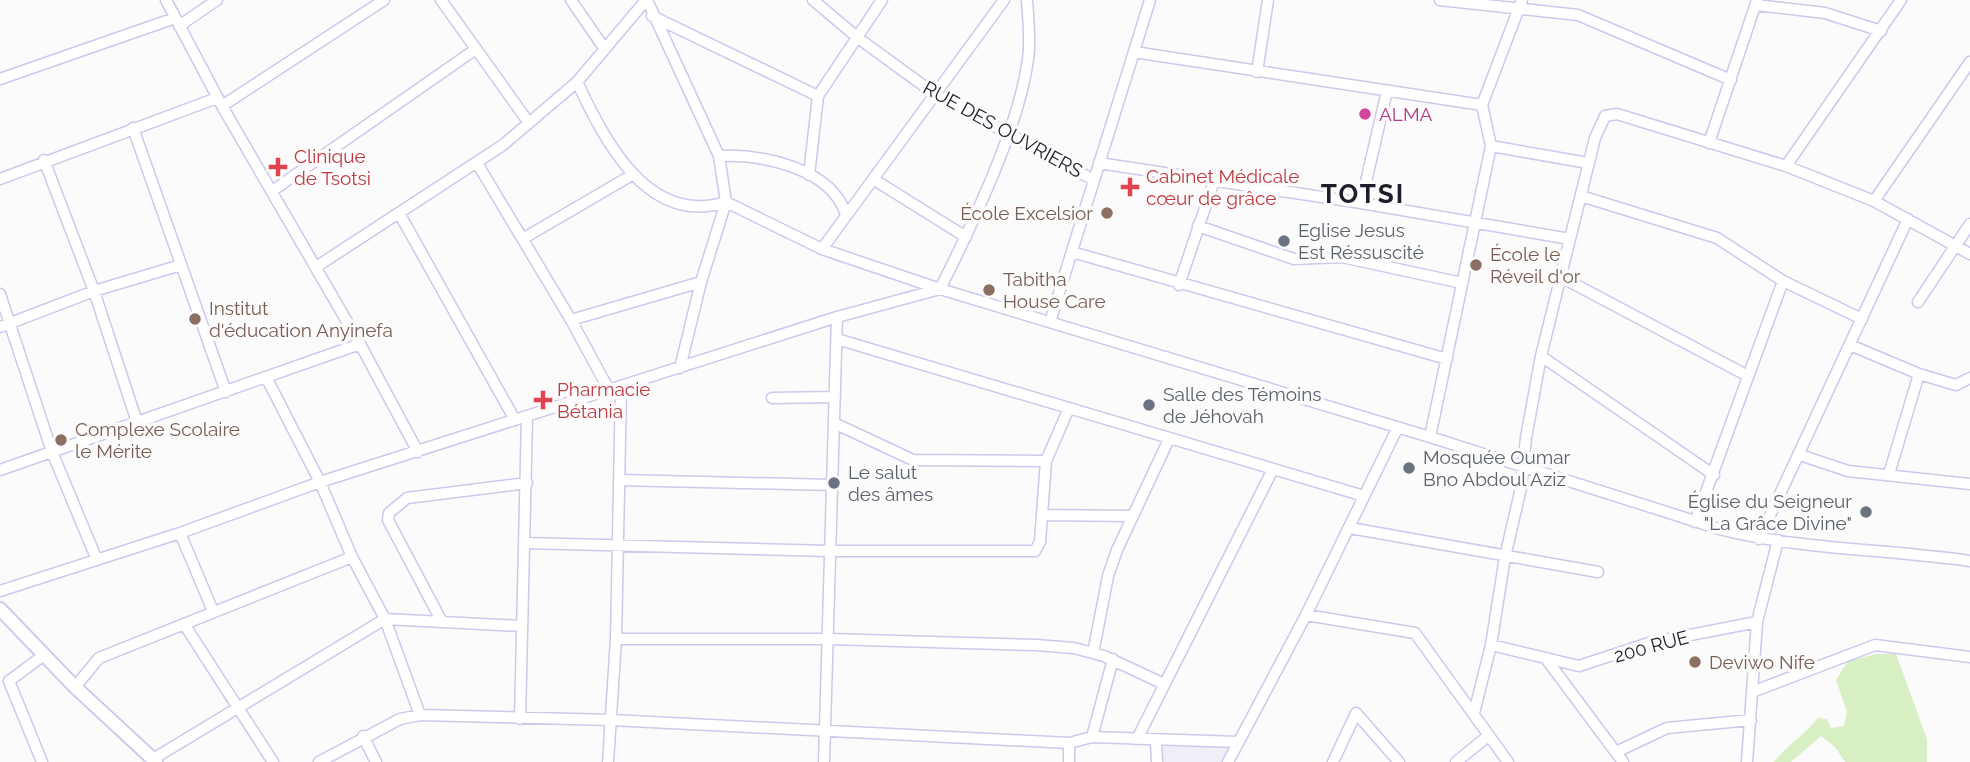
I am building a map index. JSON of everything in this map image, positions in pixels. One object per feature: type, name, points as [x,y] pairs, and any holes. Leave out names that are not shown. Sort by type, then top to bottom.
[{"type":"street","points":[[166,0],[219,102],[360,344],[418,452]]},
{"type":"street","points":[[0,79],[177,22],[217,0]]},
{"type":"street","points":[[0,179],[44,160],[134,128],[219,102],[384,0]]},
{"type":"street","points":[[441,0],[529,123]]},
{"type":"street","points":[[571,0],[604,48]]},
{"type":"street","points":[[316,267],[477,163],[529,123],[577,82],[647,0]]},
{"type":"street","points":[[647,0],[652,16],[719,156],[726,202],[701,282],[680,368]]},
{"type":"street","name":"RUE DES OUVRIERS","points":[[813,0],[858,38],[935,94],[1008,131],[1094,180]]},
{"type":"street","points":[[809,175],[818,96],[882,0]]},
{"type":"street","points":[[822,249],[1004,0]]},
{"type":"street","points":[[0,591],[180,533],[320,482],[837,317],[940,289],[966,237],[1008,131],[1027,66],[1027,0]]},
{"type":"street","points":[[1050,322],[1150,0]]},
{"type":"street","points":[[1257,72],[1268,0]]},
{"type":"street","points":[[1440,0],[1520,4],[1584,17],[1731,80]]},
{"type":"street","points":[[1786,166],[1901,0]]},
{"type":"street","points":[[1709,143],[1757,3],[1825,13],[1881,31]]},
{"type":"street","points":[[1430,437],[1490,146],[1482,105],[1520,4]]},
{"type":"street","points":[[652,16],[818,96]]},
{"type":"street","points":[[272,191],[476,49]]},
{"type":"street","points":[[1134,52],[1482,105]]},
{"type":"street","points":[[1874,201],[1970,62]]},
{"type":"street","points":[[577,82],[604,138],[632,175],[655,192],[689,205],[704,207],[726,202],[822,249],[940,289],[1430,437],[1695,522],[1759,539],[1970,561]]},
{"type":"street","points":[[1361,202],[1387,92]]},
{"type":"street","points":[[1474,713],[1491,645],[1505,557],[1524,468],[1526,438],[1541,356],[1600,122],[1610,114],[1786,166],[1874,201],[1970,254]]},
{"type":"street","points":[[134,128],[226,391]]},
{"type":"street","points":[[1490,146],[1588,163]]},
{"type":"street","points":[[719,156],[760,158],[809,175],[838,197],[846,215]]},
{"type":"street","points":[[44,160],[94,291],[137,422]]},
{"type":"street","points":[[477,163],[524,238],[609,390]]},
{"type":"street","name":"RUE DES OUVRIERS","points":[[1099,163],[1361,202],[1570,239]]},
{"type":"street","points":[[524,238],[632,175]]},
{"type":"street","points":[[873,179],[966,237]]},
{"type":"street","points":[[1178,285],[1214,181]]},
{"type":"street","points":[[1581,197],[1717,238],[1783,281],[1862,319]]},
{"type":"street","points":[[399,213],[515,420]]},
{"type":"street","points":[[1759,539],[1908,219]]},
{"type":"street","points":[[1917,302],[1970,224]]},
{"type":"street","points":[[1198,226],[1294,259],[1342,257],[1462,283]]},
{"type":"street","points":[[1072,252],[1178,285],[1447,359]]},
{"type":"street","points":[[5,325],[94,291],[181,265]]},
{"type":"street","points":[[1560,277],[1748,376]]},
{"type":"street","points":[[1695,522],[1783,281]]},
{"type":"street","points":[[571,320],[701,282]]},
{"type":"street","points":[[0,293],[5,325],[52,452],[97,560]]},
{"type":"street","points":[[824,762],[837,317]]},
{"type":"street","points":[[837,338],[1364,496]]},
{"type":"street","points":[[0,470],[360,344]]},
{"type":"street","points":[[1850,345],[1919,374],[1956,385],[1970,379]]},
{"type":"street","points":[[1541,356],[1714,475]]},
{"type":"street","points":[[1889,474],[1919,374]]},
{"type":"street","points":[[267,377],[320,482],[352,557],[385,619],[420,715]]},
{"type":"street","points":[[608,762],[616,639],[621,387]]},
{"type":"street","points":[[772,398],[835,397]]},
{"type":"street","points":[[526,543],[830,551],[1035,551],[1040,542],[1046,461],[1069,408]]},
{"type":"street","points":[[520,719],[527,417]]},
{"type":"street","points":[[834,423],[913,460],[1046,461]]},
{"type":"street","points":[[1228,762],[1306,615],[1397,429]]},
{"type":"street","points":[[1093,653],[1108,576],[1132,516],[1169,439]]},
{"type":"street","points":[[1800,455],[1848,471],[1970,484]]},
{"type":"street","points":[[1137,739],[1273,469]]},
{"type":"street","points":[[620,480],[832,485]]},
{"type":"street","points":[[440,620],[388,520],[389,513],[407,498],[527,483]]},
{"type":"street","points":[[1042,515],[1132,516]]},
{"type":"street","points":[[1350,528],[1598,572]]},
{"type":"street","points":[[180,533],[213,611]]},
{"type":"street","points":[[1747,762],[1757,622],[1778,540]]},
{"type":"street","points":[[75,687],[99,658],[352,557]]},
{"type":"street","points":[[0,609],[75,687],[154,761],[385,619],[522,626]]},
{"type":"street","points":[[1306,615],[1415,633],[1508,762]]},
{"type":"street","name":"200 RUE","points":[[1491,645],[1579,666],[1649,643],[1757,622]]},
{"type":"street","points":[[184,624],[272,762]]},
{"type":"street","points":[[616,639],[828,639],[1036,645],[1093,653],[1114,659],[1164,684]]},
{"type":"street","points":[[1752,692],[1875,645],[1970,657]]},
{"type":"street","points":[[42,762],[5,682],[44,655]]},
{"type":"street","points":[[1092,737],[1114,659]]},
{"type":"street","points":[[1547,660],[1623,762]]},
{"type":"street","points":[[1333,762],[1356,713],[1399,762]]},
{"type":"street","points":[[319,762],[363,736],[400,719],[420,715],[611,720],[1069,743],[1092,737],[1237,742]]},
{"type":"street","points":[[1616,752],[1667,728],[1751,720]]},
{"type":"street","points":[[363,736],[376,762]]},
{"type":"street","points":[[1456,762],[1488,736]]},
{"type":"street","points":[[1156,741],[1157,762]]},
{"type":"street","points":[[1069,743],[1069,762]]},
{"type":"shaded area","points":[[1160,744],[1229,747],[1222,762],[1161,762]]},
{"type":"green space","points":[[1876,654],[1896,654],[1927,739],[1927,762],[1845,762],[1836,748],[1821,736],[1791,762],[1774,762],[1818,718],[1827,719],[1831,728],[1844,726],[1847,712],[1836,680],[1848,661]]},
{"type":"place","name":"ALMA","points":[[1365,114]]},
{"type":"place","name":"Clinique de Tsotsi","points":[[278,167]]},
{"type":"place","name":"Cabinet Médicale cœur de grâce","points":[[1130,187]]},
{"type":"place","name":"École Excelsior","points":[[1107,213]]},
{"type":"place","name":"Eglise Jesus Est Réssuscité","points":[[1284,241]]},
{"type":"place","name":"École le Réveil d'or","points":[[1476,265]]},
{"type":"place","name":"Tabitha House Care","points":[[989,290]]},
{"type":"place","name":"Institut d'éducation Anyinefa","points":[[195,319]]},
{"type":"place","name":"Pharmacie Bétania","points":[[543,400]]},
{"type":"place","name":"Salle des Témoins de Jéhovah","points":[[1149,405]]},
{"type":"place","name":"Complexe Scolaire le Mérite","points":[[61,440]]},
{"type":"place","name":"Mosquée Oumar Bno Abdoul Aziz","points":[[1409,468]]},
{"type":"place","name":"Le salut des âmes","points":[[834,483]]},
{"type":"place","name":"Église du Seigneur \"La Grâce Divine\"","points":[[1866,512]]},
{"type":"place","name":"Deviwo Nife","points":[[1695,662]]},
{"type":"district","name":"TOTSI","points":[[1363,194]]}]
